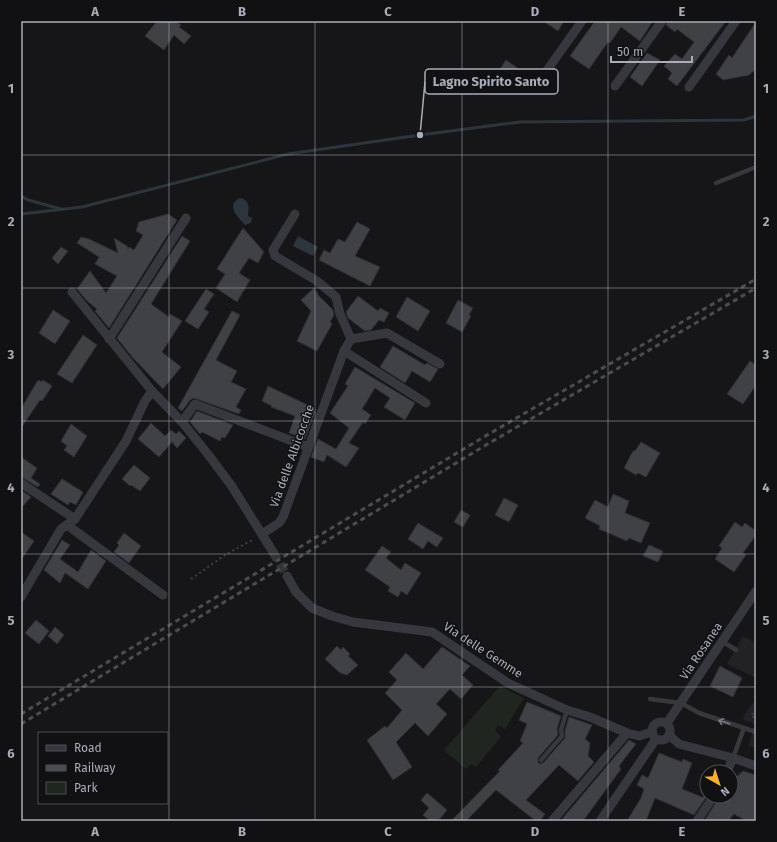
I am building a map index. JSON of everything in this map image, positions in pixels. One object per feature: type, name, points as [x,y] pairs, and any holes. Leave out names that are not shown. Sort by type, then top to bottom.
[{"type":"street","points":[[538,83],[582,21]]},
{"type":"street","points":[[615,86],[662,21]]},
{"type":"street","points":[[688,87],[736,21]]},
{"type":"street","points":[[295,214],[273,250],[275,256],[317,281],[336,297],[340,314],[351,339],[387,333],[440,364]]},
{"type":"street","points":[[109,339],[186,218]]},
{"type":"street","points":[[72,292],[152,391],[182,422],[231,485],[272,552]]},
{"type":"street","name":"Via delle Albicocche","points":[[262,534],[279,523],[283,517],[344,351],[351,339]]},
{"type":"street","points":[[344,351],[426,403]]},
{"type":"street","points":[[21,597],[60,529],[75,519],[126,441],[145,401],[152,391]]},
{"type":"street","points":[[182,422],[196,404],[308,447]]},
{"type":"street","points":[[21,483],[75,519]]},
{"type":"street","points":[[67,525],[163,595]]},
{"type":"street","name":"Via delle Gemme","points":[[287,576],[296,592],[312,608],[353,622],[432,632],[508,683],[567,710],[590,717],[627,733],[639,736],[654,735]]},
{"type":"street","name":"Via Rosanea","points":[[667,724],[756,591]]},
{"type":"street","points":[[600,821],[654,735],[653,726],[655,723],[661,721],[667,724],[670,728],[669,736]]},
{"type":"street","points":[[552,821],[627,733]]},
{"type":"street","points":[[654,735],[662,740],[669,736]]},
{"type":"street","points":[[669,736],[679,744],[733,758],[756,766]]},
{"type":"street","points":[[730,764],[733,758]]},
{"type":"street","points":[[697,821],[709,804]]},
{"type":"lane","points":[[716,183],[756,167]]},
{"type":"lane","points":[[722,641],[736,650]]},
{"type":"lane","points":[[650,699],[681,702],[690,709],[756,732]]},
{"type":"lane","points":[[541,760],[562,736],[561,730],[567,710]]},
{"type":"lane","points":[[733,758],[744,728]]},
{"type":"path","points":[[191,579],[225,555],[262,534]]},
{"type":"path","points":[[756,709],[751,716],[756,718]]},
{"type":"shaded area","points":[[240,198],[247,202],[249,207],[248,216],[252,218],[251,223],[245,225],[236,215],[233,208],[233,204]]},
{"type":"shaded area","points":[[298,236],[318,247],[313,256],[293,246]]},
{"type":"shaded area","points":[[743,636],[756,643],[756,678],[727,664]]},
{"type":"shaded area","points":[[756,700],[756,748],[748,746],[755,724],[743,720],[747,710]]},
{"type":"green space","points":[[499,687],[502,687],[524,698],[505,729],[498,725],[495,730],[501,737],[476,767],[471,764],[466,769],[444,750]]},
{"type":"building","points":[[157,21],[175,21],[181,25],[179,27],[191,36],[184,44],[174,35],[164,50],[145,36]]},
{"type":"building","points":[[543,21],[564,21],[558,31]]},
{"type":"building","points":[[595,21],[653,21],[640,41],[621,27],[610,43],[608,42],[589,69],[570,56]]},
{"type":"building","points":[[668,21],[726,21],[677,86],[668,79],[672,73],[664,66],[675,54],[682,59],[694,42],[677,29],[675,32],[666,25]]},
{"type":"building","points":[[756,22],[756,69],[749,75],[723,80],[716,74],[729,55],[732,58]]},
{"type":"building","points":[[647,53],[660,60],[642,86],[630,77]]},
{"type":"building","points":[[506,60],[523,72],[516,83],[512,80],[507,85],[494,78]]},
{"type":"building","points":[[168,214],[177,220],[109,328],[95,311],[97,309],[87,301],[77,289],[90,271],[106,293],[117,276],[95,264],[99,257],[77,243],[81,237],[89,239],[118,253],[114,238],[127,246],[128,249],[129,247],[134,250],[143,235],[136,231],[139,222]]},
{"type":"building","points":[[357,222],[370,229],[355,256],[380,267],[370,286],[319,260],[324,250],[330,253],[338,239],[345,242]]},
{"type":"building","points":[[243,228],[264,252],[258,263],[249,258],[239,273],[250,280],[237,302],[216,288],[225,274],[217,269]]},
{"type":"building","points":[[182,236],[190,241],[151,304],[169,317],[170,314],[182,321],[162,352],[181,367],[163,389],[133,358],[117,338]]},
{"type":"building","points":[[61,247],[68,251],[58,264],[52,258]]},
{"type":"building","points":[[314,288],[319,296],[333,310],[334,315],[330,322],[332,324],[317,351],[297,341],[311,311],[301,300]]},
{"type":"building","points":[[206,289],[214,294],[204,309],[209,312],[198,329],[185,321]]},
{"type":"building","points":[[358,296],[378,311],[380,308],[389,313],[384,322],[379,320],[371,330],[365,331],[348,318],[346,312]]},
{"type":"building","points":[[407,297],[430,311],[418,331],[396,317]]},
{"type":"building","points":[[458,300],[473,308],[469,315],[471,316],[462,332],[446,323]]},
{"type":"building","points":[[53,310],[70,321],[55,344],[39,333]]},
{"type":"building","points":[[232,311],[240,315],[216,360],[237,371],[231,382],[246,389],[236,407],[241,410],[239,414],[194,398],[190,400],[182,411],[178,408]]},
{"type":"building","points":[[83,335],[97,345],[72,383],[57,374]]},
{"type":"building","points":[[393,346],[425,365],[427,363],[438,369],[430,382],[412,371],[405,383],[380,367]]},
{"type":"building","points":[[750,361],[756,365],[756,385],[743,404],[727,394]]},
{"type":"building","points":[[355,367],[415,403],[405,420],[384,407],[390,398],[375,388],[362,409],[371,415],[365,424],[363,422],[349,443],[359,448],[346,467],[327,455],[324,462],[311,457],[318,439],[336,449],[349,428],[330,413],[348,386],[345,384]]},
{"type":"building","points":[[38,380],[42,382],[43,380],[52,386],[42,401],[40,400],[21,428],[21,409]]},
{"type":"building","points":[[268,386],[316,409],[305,439],[289,433],[295,416],[271,407],[272,406],[262,401]]},
{"type":"building","points":[[197,411],[233,425],[225,438],[222,437],[220,441],[202,432],[200,434],[190,422]]},
{"type":"building","points":[[151,423],[165,436],[171,430],[176,434],[179,431],[186,438],[177,448],[172,442],[159,457],[138,439]]},
{"type":"building","points":[[71,424],[87,436],[74,457],[64,450],[67,446],[61,441]]},
{"type":"building","points":[[641,442],[660,453],[646,477],[638,473],[636,475],[624,468],[633,451],[635,451]]},
{"type":"building","points":[[21,457],[37,468],[31,478],[40,484],[38,487],[21,477]]},
{"type":"building","points":[[134,465],[150,478],[140,491],[131,485],[130,486],[122,479]]},
{"type":"building","points":[[62,479],[83,492],[76,505],[70,502],[68,505],[51,494]]},
{"type":"building","points":[[21,490],[31,497],[21,508]]},
{"type":"building","points":[[613,494],[629,501],[625,513],[650,523],[641,543],[629,538],[627,541],[599,529],[600,526],[585,518],[595,500],[608,507]]},
{"type":"building","points":[[504,498],[518,505],[509,522],[495,515]]},
{"type":"building","points":[[461,510],[470,515],[463,527],[454,522]]},
{"type":"building","points":[[735,522],[742,527],[745,523],[756,531],[756,535],[743,553],[746,555],[734,572],[715,559],[722,548],[719,546]]},
{"type":"building","points":[[418,523],[443,538],[437,547],[428,541],[423,549],[408,539]]},
{"type":"building","points":[[21,532],[34,541],[21,560]]},
{"type":"building","points":[[124,533],[141,546],[129,563],[114,552],[119,545],[117,543]]},
{"type":"building","points":[[62,540],[70,545],[60,559],[78,572],[91,550],[106,561],[88,589],[65,573],[60,583],[44,570]]},
{"type":"building","points":[[649,545],[663,551],[658,562],[643,556]]},
{"type":"building","points":[[382,546],[391,552],[386,558],[401,570],[405,563],[421,573],[407,595],[401,591],[398,597],[388,591],[390,587],[365,570]]},
{"type":"building","points":[[36,620],[49,631],[39,644],[25,633]]},
{"type":"building","points":[[55,627],[64,635],[57,644],[48,636]]},
{"type":"building","points":[[337,646],[341,650],[343,647],[350,654],[348,656],[358,665],[347,675],[340,673],[325,659]]},
{"type":"building","points":[[442,647],[470,666],[462,675],[473,685],[461,699],[450,689],[436,704],[447,714],[428,736],[415,723],[396,742],[412,767],[393,780],[367,740],[385,726],[387,728],[402,710],[385,693],[397,680],[389,672],[406,653],[423,669]]},
{"type":"building","points":[[720,666],[742,678],[733,697],[710,686]]},
{"type":"building","points":[[527,702],[561,716],[557,729],[558,735],[538,758],[538,763],[541,764],[544,762],[565,738],[565,730],[569,717],[592,725],[585,739],[590,743],[588,756],[594,762],[578,781],[559,765],[526,800],[545,814],[540,821],[536,821],[496,790],[466,821],[451,821],[500,771],[498,770],[523,743],[520,741],[527,724],[519,720]]},
{"type":"building","points":[[629,740],[636,744],[619,766],[621,769],[583,821],[565,821],[562,819]]},
{"type":"building","points":[[659,753],[682,762],[683,759],[692,763],[682,789],[699,796],[699,804],[702,804],[694,815],[655,798],[646,821],[627,821],[641,798],[644,789],[637,785],[642,775],[648,778]]},
{"type":"building","points":[[743,771],[756,775],[756,821],[747,821],[734,814],[728,821],[705,820],[715,804],[739,804],[739,775]]},
{"type":"building","points":[[427,793],[447,810],[438,821],[430,821],[423,815],[429,808],[421,800]]},
{"type":"waterway","points":[[21,214],[82,207],[288,154],[420,135],[520,122],[744,120],[756,116]]},
{"type":"waterway","points":[[21,196],[28,200],[61,209]]},
{"type":"tunnel","points":[[273,552],[287,576]]},
{"type":"railway","points":[[21,714],[482,438],[756,279]]},
{"type":"railway","points":[[21,724],[486,445],[756,288]]},
{"type":"place","name":"Lagno Spirito Santo","points":[[420,135]]}]
